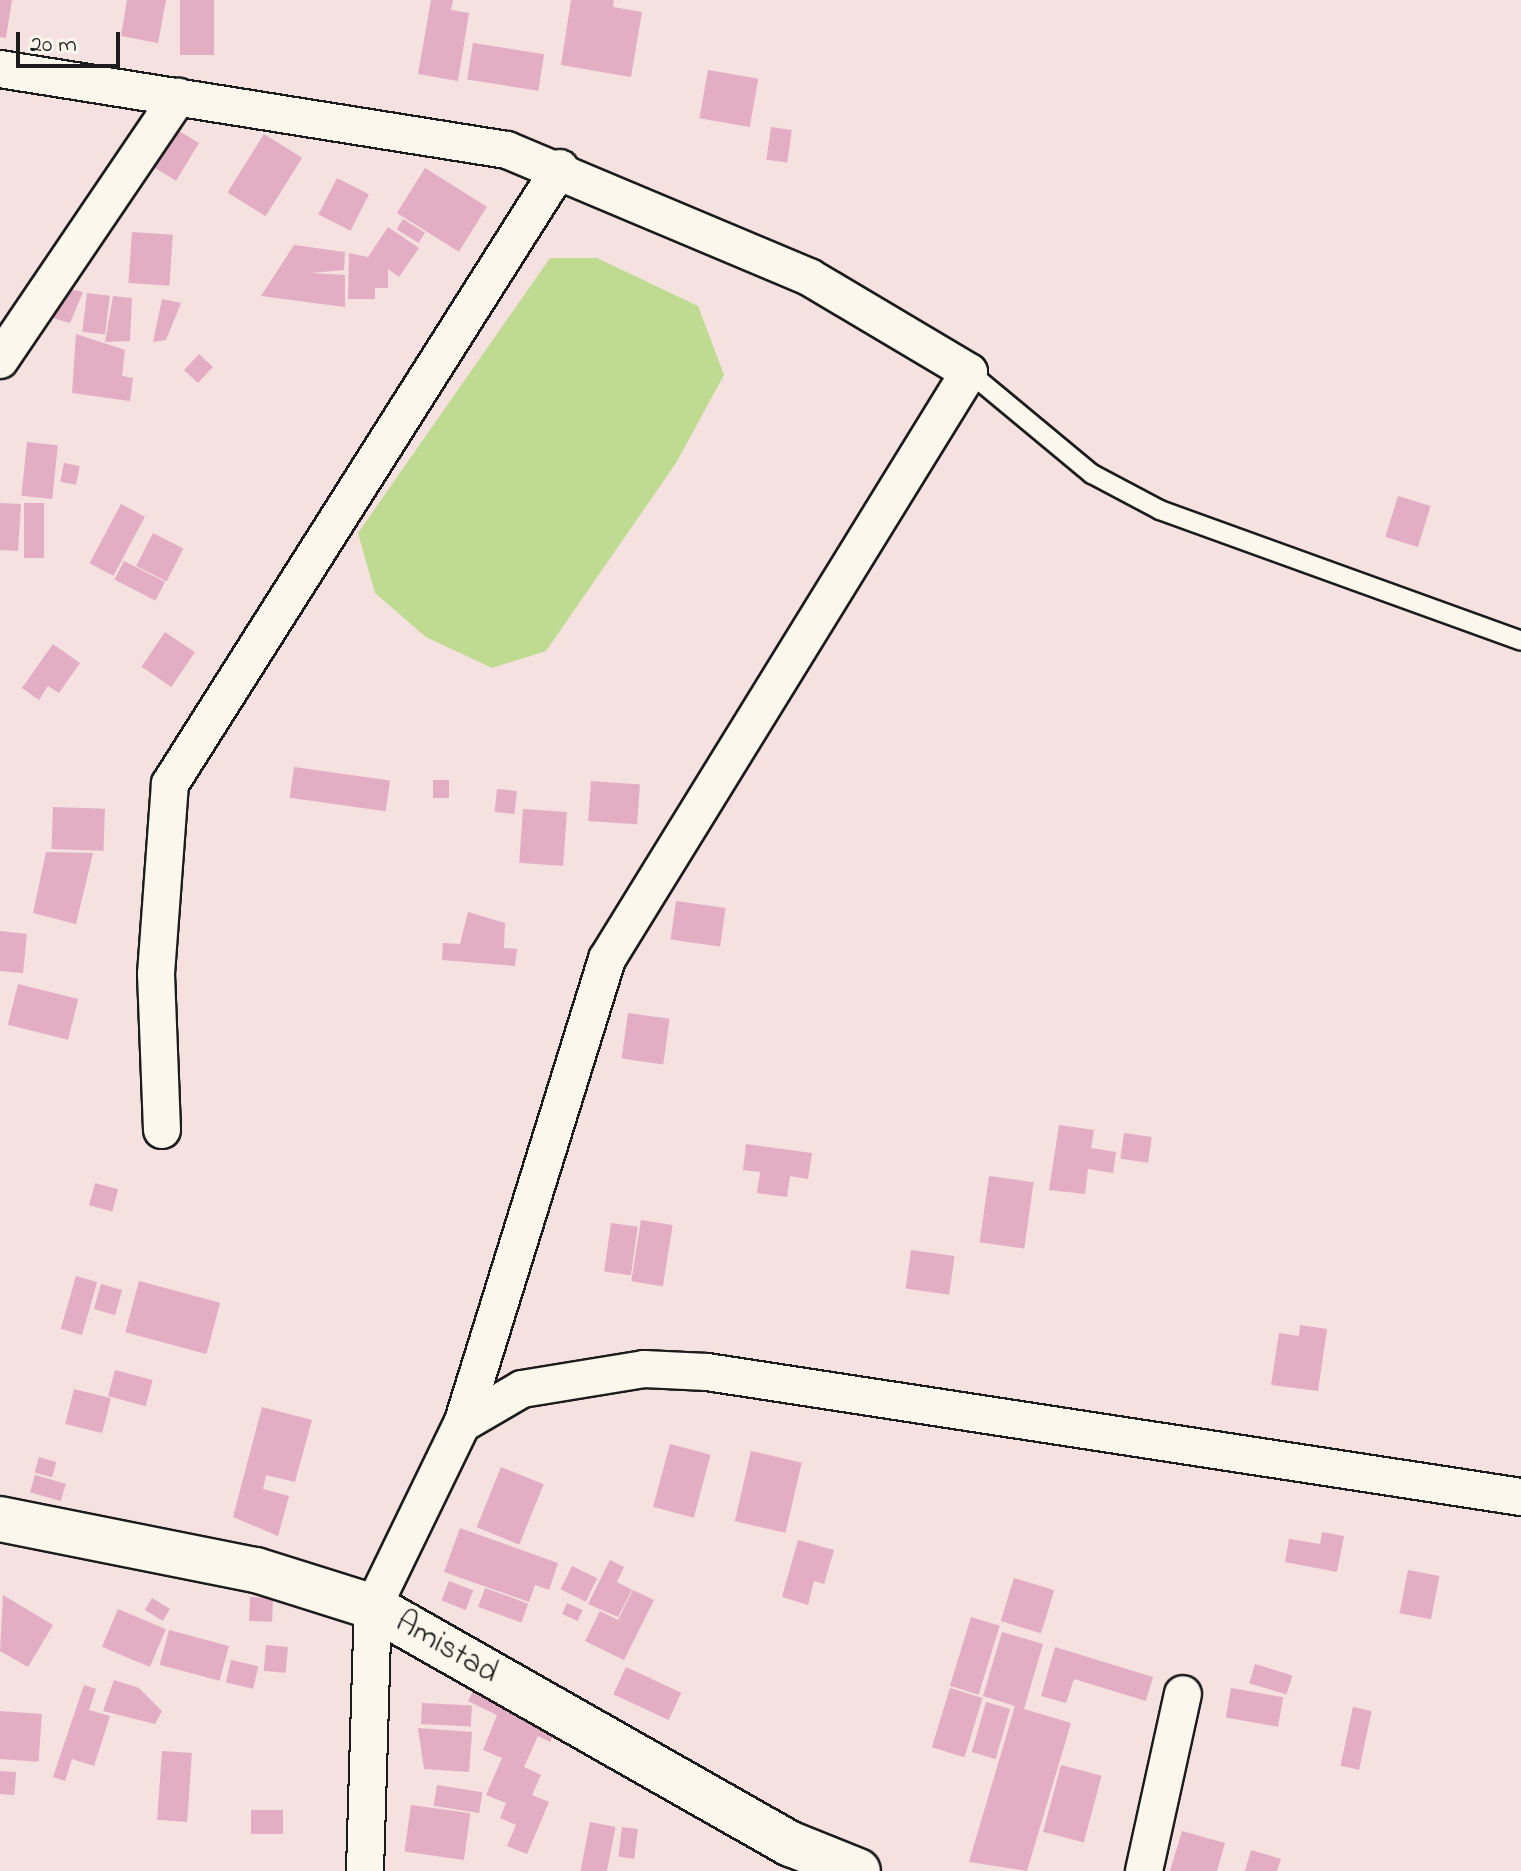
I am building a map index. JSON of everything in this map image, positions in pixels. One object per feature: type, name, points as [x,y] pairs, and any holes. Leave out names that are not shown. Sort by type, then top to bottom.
[{"type":"street","points":[[0,69],[457,138],[560,168],[809,277],[969,372],[607,959],[462,1424],[373,1607],[365,1871]]},
{"type":"street","points":[[0,360],[145,156],[178,97]]},
{"type":"street","points":[[162,1130],[156,974],[170,784],[560,168]]},
{"type":"street","points":[[462,1424],[522,1389],[579,1375],[707,1372],[1521,1497]]},
{"type":"street","name":"Amistad","points":[[0,1519],[256,1570],[373,1607],[791,1844],[858,1871]]},
{"type":"street","points":[[1144,1871],[1183,1694]]},
{"type":"lane","points":[[969,372],[1092,474],[1160,510],[1521,641]]},
{"type":"green space","points":[[550,258],[597,258],[698,306],[724,375],[676,463],[546,651],[492,668],[426,637],[375,593],[358,533]]},
{"type":"building","points":[[0,0],[12,0],[6,38],[0,37]]},
{"type":"building","points":[[127,0],[166,0],[158,43],[121,36]]},
{"type":"building","points":[[180,0],[214,0],[214,55],[180,55]]},
{"type":"building","points":[[431,0],[453,0],[451,10],[469,13],[458,81],[418,74]]},
{"type":"building","points":[[571,0],[614,0],[613,7],[642,12],[631,77],[561,65]]},
{"type":"building","points":[[473,43],[544,54],[538,91],[467,80]]},
{"type":"building","points":[[708,70],[758,79],[750,127],[699,118]]},
{"type":"building","points":[[771,127],[792,130],[787,163],[766,160]]},
{"type":"building","points":[[174,128],[199,143],[176,181],[151,166]]},
{"type":"building","points":[[264,134],[302,158],[266,216],[227,193]]},
{"type":"building","points":[[425,168],[487,207],[459,252],[397,213]]},
{"type":"building","points":[[337,178],[369,194],[350,231],[318,215]]},
{"type":"building","points":[[403,219],[425,233],[419,243],[397,229]]},
{"type":"building","points":[[388,227],[419,248],[399,277],[388,269],[388,288],[375,288],[375,299],[348,299],[349,253],[368,257]]},
{"type":"building","points":[[132,232],[173,235],[169,286],[128,283]]},
{"type":"building","points":[[294,245],[345,252],[344,270],[311,273],[345,275],[345,307],[261,296]]},
{"type":"building","points":[[70,289],[83,292],[70,323],[53,318]]},
{"type":"building","points":[[87,293],[110,296],[105,335],[82,332]]},
{"type":"building","points":[[113,296],[132,298],[130,341],[105,342]]},
{"type":"building","points":[[162,299],[181,303],[166,340],[153,342]]},
{"type":"building","points":[[76,334],[125,350],[122,376],[133,378],[130,401],[72,393]]},
{"type":"building","points":[[199,354],[213,367],[198,383],[184,370]]},
{"type":"building","points":[[27,442],[58,445],[52,499],[21,496]]},
{"type":"building","points":[[64,463],[80,466],[76,485],[60,482]]},
{"type":"building","points":[[1398,496],[1431,506],[1418,547],[1385,537]]},
{"type":"building","points":[[0,503],[21,504],[18,551],[0,550]]},
{"type":"building","points":[[24,503],[44,503],[44,558],[24,558]]},
{"type":"building","points":[[121,504],[145,517],[113,576],[90,563]]},
{"type":"building","points":[[153,533],[183,548],[166,581],[136,566]]},
{"type":"building","points":[[124,561],[165,582],[155,601],[114,580]]},
{"type":"building","points":[[165,632],[195,652],[171,687],[142,667]]},
{"type":"building","points":[[53,644],[80,663],[59,693],[48,686],[39,700],[22,688]]},
{"type":"building","points":[[294,767],[390,780],[386,811],[290,798]]},
{"type":"building","points":[[433,780],[449,780],[449,798],[433,798]]},
{"type":"building","points":[[591,781],[640,784],[637,824],[588,821]]},
{"type":"building","points":[[497,789],[517,791],[514,814],[495,812]]},
{"type":"building","points":[[53,807],[105,809],[104,851],[52,849]]},
{"type":"building","points":[[523,809],[567,812],[563,866],[519,863]]},
{"type":"building","points":[[46,852],[93,853],[76,924],[33,913]]},
{"type":"building","points":[[676,901],[726,908],[720,947],[671,940]]},
{"type":"building","points":[[468,912],[505,923],[504,948],[517,949],[515,966],[442,960],[443,943],[460,944]]},
{"type":"building","points":[[0,931],[27,934],[23,973],[0,971]]},
{"type":"building","points":[[18,984],[78,999],[68,1040],[8,1025]]},
{"type":"building","points":[[628,1013],[670,1019],[663,1064],[622,1059]]},
{"type":"building","points":[[1059,1125],[1094,1130],[1091,1148],[1116,1152],[1113,1173],[1088,1169],[1085,1194],[1049,1190]]},
{"type":"building","points":[[1124,1133],[1152,1137],[1148,1163],[1120,1159]]},
{"type":"building","points":[[746,1144],[812,1153],[808,1179],[790,1176],[787,1197],[757,1193],[760,1172],[743,1170]]},
{"type":"building","points":[[989,1176],[1034,1182],[1024,1249],[980,1242]]},
{"type":"building","points":[[95,1183],[118,1189],[112,1211],[89,1205]]},
{"type":"building","points":[[641,1220],[673,1225],[663,1286],[631,1281]]},
{"type":"building","points":[[611,1223],[638,1227],[631,1275],[604,1272]]},
{"type":"building","points":[[911,1250],[955,1256],[949,1295],[906,1289]]},
{"type":"building","points":[[76,1276],[97,1282],[82,1335],[61,1329]]},
{"type":"building","points":[[139,1281],[220,1303],[206,1354],[125,1332]]},
{"type":"building","points":[[101,1284],[122,1290],[115,1315],[94,1309]]},
{"type":"building","points":[[1300,1325],[1327,1329],[1318,1391],[1271,1385],[1279,1333],[1299,1336]]},
{"type":"building","points":[[115,1370],[153,1380],[146,1406],[108,1396]]},
{"type":"building","points":[[74,1389],[111,1398],[102,1433],[65,1424]]},
{"type":"building","points":[[262,1407],[312,1420],[295,1482],[266,1475],[263,1489],[289,1496],[278,1536],[233,1517]]},
{"type":"building","points":[[670,1444],[711,1455],[694,1518],[653,1507]]},
{"type":"building","points":[[751,1451],[802,1463],[785,1533],[735,1521]]},
{"type":"building","points":[[39,1457],[56,1462],[52,1477],[35,1472]]},
{"type":"building","points":[[501,1467],[544,1484],[519,1544],[477,1527]]},
{"type":"building","points":[[35,1475],[66,1484],[61,1501],[30,1492]]},
{"type":"building","points":[[460,1528],[558,1563],[549,1590],[535,1585],[529,1602],[444,1572]]},
{"type":"building","points":[[1322,1532],[1344,1536],[1337,1572],[1285,1562],[1289,1539],[1320,1544]]},
{"type":"building","points":[[798,1540],[834,1550],[824,1584],[814,1581],[808,1605],[782,1597]]},
{"type":"building","points":[[610,1560],[624,1567],[617,1582],[632,1590],[618,1617],[588,1604]]},
{"type":"building","points":[[572,1566],[597,1578],[586,1602],[561,1589]]},
{"type":"building","points":[[1408,1570],[1439,1576],[1431,1619],[1400,1613]]},
{"type":"building","points":[[1014,1578],[1054,1590],[1041,1633],[1001,1621]]},
{"type":"building","points":[[449,1581],[473,1590],[466,1610],[441,1601]]},
{"type":"building","points":[[485,1588],[528,1604],[521,1623],[478,1607]]},
{"type":"building","points":[[633,1590],[654,1600],[624,1660],[585,1641],[600,1611],[618,1620]]},
{"type":"building","points":[[3,1595],[53,1625],[28,1667],[0,1651]]},
{"type":"building","points":[[250,1597],[273,1598],[272,1622],[249,1621]]},
{"type":"building","points":[[152,1598],[170,1609],[163,1621],[145,1610]]},
{"type":"building","points":[[567,1603],[583,1610],[578,1621],[562,1614]]},
{"type":"building","points":[[118,1609],[166,1629],[150,1667],[102,1647]]},
{"type":"building","points":[[971,1617],[1000,1626],[979,1695],[950,1686]]},
{"type":"building","points":[[169,1630],[229,1646],[220,1681],[160,1665]]},
{"type":"building","points":[[1002,1632],[1043,1644],[1024,1709],[1071,1723],[1027,1871],[969,1862],[1015,1706],[983,1696]]},
{"type":"building","points":[[266,1645],[288,1647],[286,1673],[264,1671]]},
{"type":"building","points":[[1055,1647],[1153,1677],[1146,1701],[1074,1679],[1066,1703],[1041,1696]]},
{"type":"building","points":[[231,1660],[258,1666],[253,1689],[226,1682]]},
{"type":"building","points":[[1255,1664],[1292,1675],[1286,1695],[1249,1683]]},
{"type":"building","points":[[626,1667],[681,1693],[669,1720],[613,1694]]},
{"type":"building","points":[[114,1680],[139,1688],[162,1711],[155,1724],[103,1711]]},
{"type":"building","points":[[477,1684],[558,1726],[550,1742],[538,1736],[524,1767],[541,1775],[532,1795],[549,1802],[527,1854],[507,1846],[516,1825],[500,1818],[506,1803],[486,1795],[502,1758],[483,1750],[497,1715],[468,1701]]},
{"type":"building","points":[[84,1685],[96,1689],[89,1710],[110,1716],[94,1766],[72,1759],[65,1781],[53,1777]]},
{"type":"building","points":[[950,1688],[983,1698],[964,1757],[932,1747]]},
{"type":"building","points":[[1231,1688],[1283,1697],[1278,1727],[1226,1718]]},
{"type":"building","points":[[986,1702],[1010,1709],[996,1759],[972,1752]]},
{"type":"building","points":[[422,1703],[472,1706],[471,1727],[421,1724]]},
{"type":"building","points":[[1353,1707],[1372,1711],[1359,1770],[1341,1766]]},
{"type":"building","points":[[0,1711],[42,1714],[39,1762],[0,1759]]},
{"type":"building","points":[[418,1728],[472,1732],[469,1772],[424,1769]]},
{"type":"building","points":[[162,1751],[192,1753],[187,1822],[157,1820]]},
{"type":"building","points":[[1061,1765],[1102,1776],[1084,1843],[1043,1832]]},
{"type":"building","points":[[0,1771],[16,1772],[14,1795],[0,1794]]},
{"type":"building","points":[[437,1785],[482,1792],[479,1813],[434,1806]]},
{"type":"building","points":[[411,1805],[470,1813],[464,1860],[404,1852]]},
{"type":"building","points":[[251,1810],[283,1810],[283,1834],[251,1834]]},
{"type":"building","points":[[590,1822],[616,1827],[607,1871],[580,1871]]},
{"type":"building","points":[[622,1827],[638,1829],[634,1859],[618,1857]]},
{"type":"building","points":[[1182,1831],[1225,1843],[1217,1871],[1170,1871]]},
{"type":"building","points":[[1251,1850],[1281,1859],[1277,1871],[1245,1871]]}]
